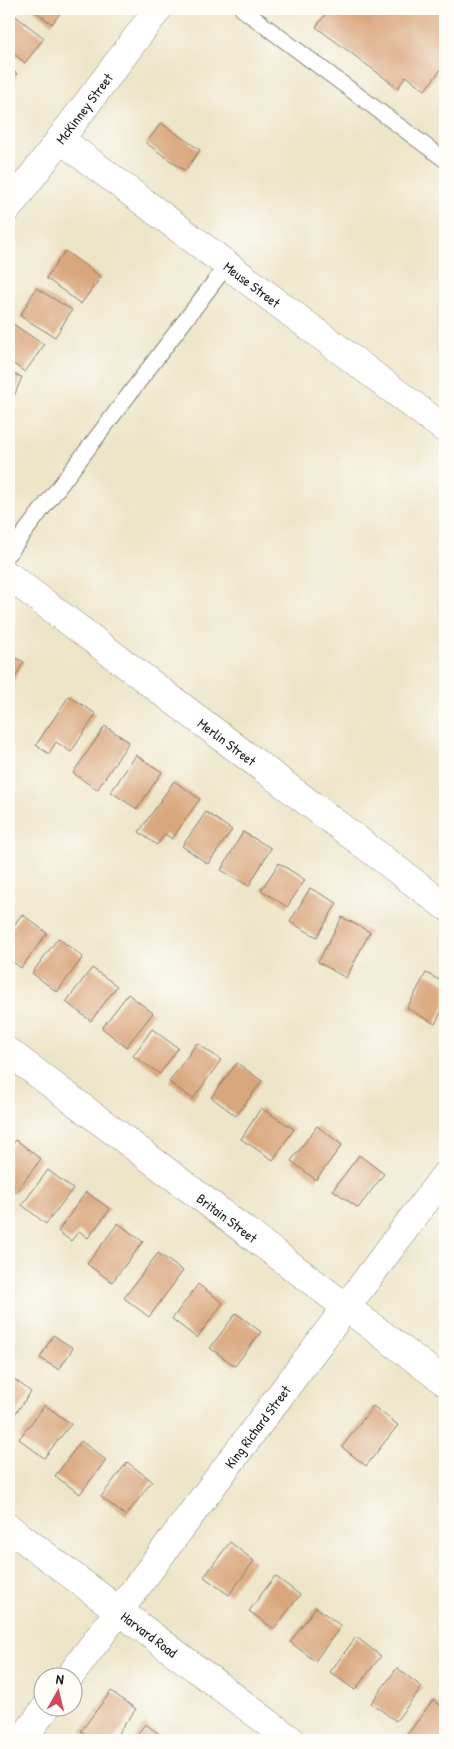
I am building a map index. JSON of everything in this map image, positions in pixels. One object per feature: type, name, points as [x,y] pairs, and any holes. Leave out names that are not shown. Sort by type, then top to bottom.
[{"type":"street","name":"McKinney Street","points":[[9,207],[158,9]]},
{"type":"street","name":"Meuse Street","points":[[60,139],[445,429]]},
{"type":"street","name":"Merlin Street","points":[[9,576],[445,906]]},
{"type":"street","name":"Britain Street","points":[[9,1052],[445,1382]]},
{"type":"street","name":"King Richard Street","points":[[78,1666],[445,1175]]},
{"type":"street","name":"Harvard Road","points":[[9,1528],[291,1740]]},
{"type":"street","points":[[22,1740],[40,1716]]},
{"type":"lane","points":[[242,9],[445,160]]},
{"type":"lane","points":[[9,554],[227,265]]},
{"type":"building","points":[[32,9],[63,9],[52,24]]},
{"type":"building","points":[[316,9],[445,9],[445,64],[425,90],[406,76],[398,88],[316,27],[325,15]]},
{"type":"building","points":[[9,11],[44,38],[25,63],[9,50]]},
{"type":"building","points":[[9,67],[17,74],[9,85]]},
{"type":"building","points":[[161,123],[200,150],[185,171],[146,143]]},
{"type":"building","points":[[65,251],[101,277],[81,304],[46,278]]},
{"type":"building","points":[[36,288],[72,310],[55,337],[20,316]]},
{"type":"building","points":[[10,322],[44,345],[25,372],[9,361]]},
{"type":"building","points":[[9,372],[22,377],[9,408]]},
{"type":"building","points":[[9,654],[24,662],[9,688]]},
{"type":"building","points":[[69,696],[96,714],[71,752],[56,742],[49,754],[36,745]]},
{"type":"building","points":[[105,726],[129,742],[97,790],[73,773]]},
{"type":"building","points":[[136,755],[162,772],[137,809],[111,792]]},
{"type":"building","points":[[174,781],[200,799],[172,839],[165,834],[157,845],[139,832]]},
{"type":"building","points":[[206,812],[232,830],[208,864],[182,846]]},
{"type":"building","points":[[243,832],[271,848],[249,886],[221,870]]},
{"type":"building","points":[[279,863],[305,880],[287,907],[261,890]]},
{"type":"building","points":[[310,888],[337,903],[317,937],[290,922]]},
{"type":"building","points":[[22,914],[47,933],[21,968],[9,959],[9,932]]},
{"type":"building","points":[[342,917],[370,932],[346,978],[318,962]]},
{"type":"building","points":[[58,938],[83,957],[57,992],[32,973]]},
{"type":"building","points":[[92,968],[117,986],[91,1021],[66,1002]]},
{"type":"building","points":[[426,973],[445,983],[445,1004],[435,1024],[407,1008]]},
{"type":"building","points":[[128,994],[153,1013],[126,1047],[102,1028]]},
{"type":"building","points":[[152,1029],[178,1048],[160,1074],[133,1056]]},
{"type":"building","points":[[197,1043],[221,1060],[193,1099],[169,1082]]},
{"type":"building","points":[[237,1063],[262,1081],[236,1116],[211,1097]]},
{"type":"building","points":[[261,1108],[294,1129],[273,1160],[241,1139]]},
{"type":"building","points":[[317,1126],[342,1145],[316,1180],[291,1161]]},
{"type":"building","points":[[16,1140],[41,1159],[15,1193],[9,1189],[9,1150]]},
{"type":"building","points":[[359,1155],[384,1174],[358,1208],[333,1190]]},
{"type":"building","points":[[48,1170],[73,1189],[46,1224],[22,1205]]},
{"type":"building","points":[[86,1192],[110,1209],[88,1238],[79,1231],[71,1241],[58,1231]]},
{"type":"building","points":[[118,1223],[143,1242],[112,1282],[87,1264]]},
{"type":"building","points":[[158,1253],[183,1271],[149,1317],[124,1298]]},
{"type":"building","points":[[198,1284],[223,1303],[197,1338],[172,1319]]},
{"type":"building","points":[[236,1313],[261,1332],[235,1366],[210,1348]]},
{"type":"building","points":[[53,1335],[73,1348],[59,1370],[40,1358]]},
{"type":"building","points":[[9,1375],[31,1392],[9,1422]]},
{"type":"building","points":[[45,1405],[71,1424],[44,1458],[19,1439]]},
{"type":"building","points":[[373,1406],[398,1425],[366,1466],[342,1447]]},
{"type":"building","points":[[81,1441],[106,1460],[80,1494],[55,1476]]},
{"type":"building","points":[[127,1462],[152,1481],[126,1516],[101,1497]]},
{"type":"building","points":[[230,1542],[254,1561],[229,1595],[204,1577]]},
{"type":"building","points":[[275,1576],[300,1595],[274,1629],[249,1611]]},
{"type":"building","points":[[316,1607],[341,1626],[315,1661],[290,1642]]},
{"type":"building","points":[[356,1637],[381,1656],[355,1690],[330,1672]]},
{"type":"building","points":[[397,1668],[422,1687],[396,1721],[371,1703]]},
{"type":"building","points":[[111,1691],[136,1709],[113,1740],[93,1740],[81,1731]]},
{"type":"building","points":[[433,1700],[445,1709],[445,1736],[442,1740],[414,1740],[407,1735]]},
{"type":"building","points":[[145,1724],[168,1740],[133,1740]]}]
